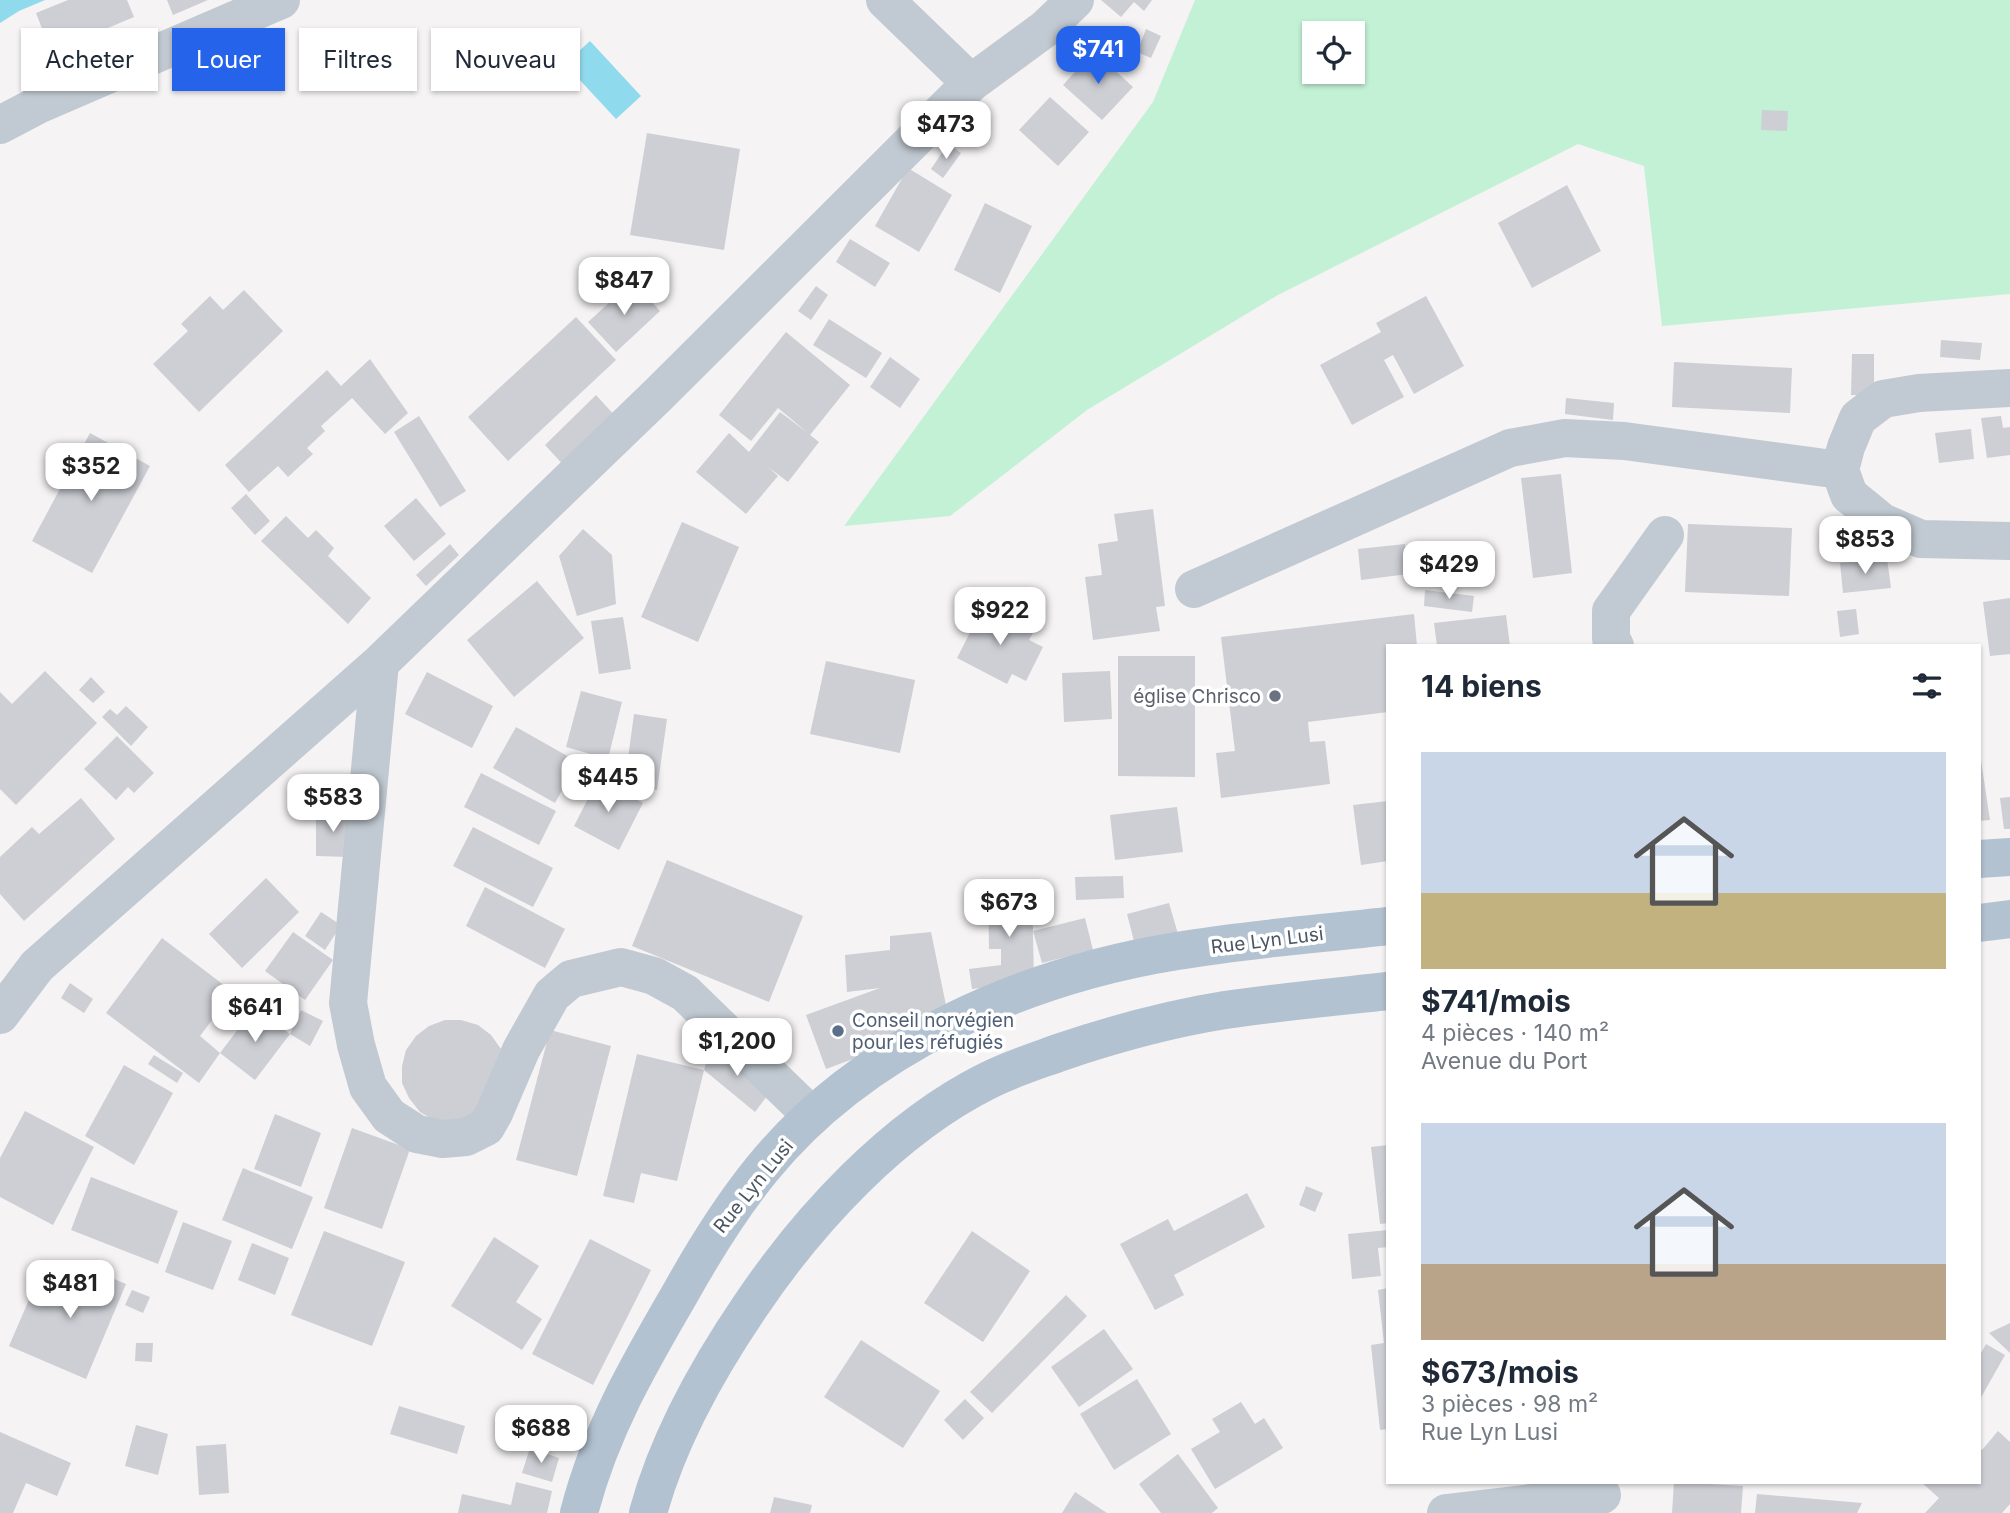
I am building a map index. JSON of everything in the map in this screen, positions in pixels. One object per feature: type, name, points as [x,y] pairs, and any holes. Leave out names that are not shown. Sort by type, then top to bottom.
[{"type":"main road","points":[[1981,859],[2010,856]]},
{"type":"main road","points":[[1981,923],[2010,919]]},
{"type":"main road","name":"Rue Lyn Lusi","points":[[579,1513],[609,1422],[712,1237],[762,1168],[812,1116],[868,1071],[963,1015],[1005,997],[1094,970],[1176,951],[1386,926]]},
{"type":"main road","points":[[648,1513],[683,1422],[729,1337],[770,1277],[811,1226],[853,1181],[898,1140],[950,1102],[986,1081],[1026,1064],[1106,1037],[1225,1010],[1386,991]]},
{"type":"street","points":[[0,125],[40,104],[281,0]]},
{"type":"street","points":[[885,0],[971,83]]},
{"type":"street","points":[[0,1015],[37,967],[380,663],[658,395],[971,83],[1046,29],[1075,0]]},
{"type":"street","points":[[2010,388],[1919,393],[1883,399],[1858,418],[1840,470],[1849,495],[1882,522],[1921,539],[2010,541]]},
{"type":"street","points":[[1194,589],[1510,448],[1565,438],[1624,441],[1840,470]]},
{"type":"street","points":[[1614,644],[1611,639],[1611,611],[1665,535]]},
{"type":"street","points":[[380,663],[348,1003],[368,1087],[389,1116],[417,1134],[443,1139],[466,1137],[486,1127],[521,1050],[552,995],[572,979],[621,967],[654,976],[685,993],[812,1116]]},
{"type":"street","points":[[1446,1513],[1602,1497]]},
{"type":"green space","points":[[1195,0],[2010,0],[2010,294],[1662,326],[1644,166],[1578,144],[1278,295],[1087,410],[950,516],[844,526],[1153,102]]},
{"type":"water","points":[[0,0],[45,0],[0,23]]},
{"type":"water","points":[[590,41],[641,96],[616,119],[580,80],[580,50]]},
{"type":"building","points":[[68,0],[127,0],[134,17],[108,28],[42,28],[36,13]]},
{"type":"building","points":[[167,0],[208,0],[173,15]]},
{"type":"building","points":[[1101,0],[1152,0],[1144,11],[1134,2],[1121,17]]},
{"type":"building","points":[[1146,29],[1161,36],[1151,58],[1137,52]]},
{"type":"building","points":[[1094,51],[1133,87],[1102,120],[1063,85]]},
{"type":"building","points":[[1050,97],[1089,132],[1058,166],[1019,130]]},
{"type":"building","points":[[1762,110],[1788,111],[1787,131],[1761,130]]},
{"type":"building","points":[[647,133],[740,149],[724,250],[630,235]]},
{"type":"building","points":[[948,144],[961,153],[943,178],[931,169]]},
{"type":"building","points":[[908,168],[952,195],[919,252],[875,226]]},
{"type":"building","points":[[1567,185],[1601,251],[1532,288],[1498,223]]},
{"type":"building","points":[[985,203],[1032,226],[1000,293],[954,270]]},
{"type":"building","points":[[850,239],[890,263],[875,287],[836,262]]},
{"type":"building","points":[[633,281],[660,311],[616,352],[588,322]]},
{"type":"building","points":[[816,286],[828,295],[811,320],[798,311]]},
{"type":"building","points":[[244,290],[283,331],[199,412],[153,364],[188,331],[181,324],[210,296],[223,310]]},
{"type":"building","points":[[1426,296],[1464,366],[1414,394],[1393,355],[1384,360],[1404,397],[1352,425],[1320,365],[1381,332],[1376,323]]},
{"type":"building","points":[[576,317],[616,360],[508,461],[468,417]]},
{"type":"building","points":[[829,319],[882,353],[866,378],[813,345]]},
{"type":"building","points":[[786,332],[850,385],[810,435],[819,442],[788,482],[768,467],[778,476],[746,514],[696,472],[729,433],[749,452],[780,412],[808,433],[778,408],[751,441],[719,415]]},
{"type":"building","points":[[1941,340],[1982,343],[1980,360],[1940,357]]},
{"type":"building","points":[[1852,354],[1874,354],[1874,395],[1851,395]]},
{"type":"building","points":[[890,357],[920,379],[900,408],[870,387]]},
{"type":"building","points":[[370,359],[408,413],[385,434],[352,398],[321,426],[325,431],[307,448],[313,454],[288,477],[278,466],[249,492],[225,465],[327,370],[341,386]]},
{"type":"building","points":[[1674,362],[1792,368],[1790,413],[1672,407]]},
{"type":"building","points":[[596,395],[618,419],[567,469],[545,445]]},
{"type":"building","points":[[1566,398],[1614,403],[1613,420],[1565,414]]},
{"type":"building","points":[[419,416],[466,491],[440,507],[394,432]]},
{"type":"building","points":[[2001,416],[2003,428],[2010,427],[2010,455],[1987,458],[1981,418]]},
{"type":"building","points":[[1971,429],[1974,459],[1939,463],[1935,433]]},
{"type":"building","points":[[90,433],[150,466],[92,573],[32,541]]},
{"type":"building","points":[[1561,474],[1572,573],[1533,578],[1521,478]]},
{"type":"building","points":[[246,494],[270,521],[255,535],[231,508]]},
{"type":"building","points":[[416,498],[446,534],[414,561],[384,526]]},
{"type":"building","points":[[1153,509],[1165,606],[1156,607],[1160,631],[1093,640],[1085,577],[1102,575],[1098,544],[1118,541],[1114,514]]},
{"type":"building","points":[[286,516],[308,538],[316,530],[334,548],[328,556],[371,598],[348,624],[261,541]]},
{"type":"building","points":[[682,522],[739,547],[698,642],[641,617]]},
{"type":"building","points":[[1688,524],[1792,528],[1789,596],[1685,592]]},
{"type":"building","points":[[583,529],[612,555],[616,604],[577,616],[559,556]]},
{"type":"building","points":[[450,544],[459,555],[426,586],[416,575]]},
{"type":"building","points":[[1405,544],[1408,574],[1361,580],[1358,549]]},
{"type":"building","points":[[1887,558],[1891,588],[1843,593],[1840,563]]},
{"type":"building","points":[[537,581],[584,638],[514,697],[467,640]]},
{"type":"building","points":[[1425,590],[1474,596],[1472,612],[1424,606]]},
{"type":"building","points":[[2010,598],[2010,654],[1990,656],[1983,602]]},
{"type":"building","points":[[984,605],[1034,631],[1029,640],[1043,647],[1026,681],[1012,674],[1007,684],[957,658]]},
{"type":"building","points":[[1856,609],[1859,634],[1840,637],[1837,611]]},
{"type":"building","points":[[1414,614],[1417,644],[1386,644],[1386,712],[1308,722],[1310,742],[1325,741],[1330,784],[1221,798],[1216,753],[1235,751],[1221,637]]},
{"type":"building","points":[[1506,615],[1510,644],[1437,644],[1434,623]]},
{"type":"building","points":[[623,617],[631,669],[599,674],[591,621]]},
{"type":"building","points":[[1118,656],[1195,656],[1195,777],[1118,776]]},
{"type":"building","points":[[826,661],[915,680],[900,753],[810,734]]},
{"type":"building","points":[[45,671],[97,723],[16,805],[0,789],[0,692],[12,704]]},
{"type":"building","points":[[1110,671],[1112,719],[1064,722],[1062,673]]},
{"type":"building","points":[[427,672],[493,706],[472,748],[405,714]]},
{"type":"building","points":[[91,677],[105,692],[93,703],[79,690]]},
{"type":"building","points":[[581,691],[622,702],[608,759],[566,747]]},
{"type":"building","points":[[126,706],[148,727],[131,746],[102,717],[110,709],[117,715]]},
{"type":"building","points":[[634,714],[667,719],[657,790],[640,788],[635,770],[626,773]]},
{"type":"building","points":[[516,727],[578,762],[555,803],[493,768]]},
{"type":"building","points":[[117,736],[154,773],[134,793],[128,787],[116,800],[84,769]]},
{"type":"building","points":[[1981,760],[1990,820],[1981,821]]},
{"type":"building","points":[[481,773],[556,811],[539,845],[464,807]]},
{"type":"building","points":[[598,779],[643,803],[619,850],[574,826]]},
{"type":"building","points":[[2010,797],[2010,829],[2004,829],[2000,798]]},
{"type":"building","points":[[81,798],[115,839],[24,921],[0,894],[0,857],[32,827],[39,834]]},
{"type":"building","points":[[1386,801],[1386,861],[1361,865],[1353,805]]},
{"type":"building","points":[[1177,807],[1183,852],[1115,860],[1110,815]]},
{"type":"building","points":[[316,812],[350,812],[349,857],[316,856]]},
{"type":"building","points":[[473,827],[553,868],[533,907],[453,866]]},
{"type":"building","points":[[667,860],[803,916],[769,1002],[632,946]]},
{"type":"building","points":[[1123,876],[1124,898],[1076,900],[1075,877]]},
{"type":"building","points":[[266,878],[299,912],[242,968],[209,934]]},
{"type":"building","points":[[485,887],[565,929],[545,968],[466,926]]},
{"type":"building","points":[[1032,887],[1034,983],[972,989],[969,969],[1001,965],[1001,949],[989,949],[988,888]]},
{"type":"building","points":[[1169,903],[1178,934],[1135,945],[1127,914]]},
{"type":"building","points":[[321,912],[341,925],[325,950],[305,936]]},
{"type":"building","points":[[1085,918],[1093,950],[1042,963],[1033,931]]},
{"type":"building","points":[[293,932],[333,960],[305,1000],[265,971]]},
{"type":"building","points":[[931,932],[947,1010],[892,1022],[899,1042],[826,1069],[806,1015],[880,988],[847,992],[845,955],[890,950],[890,936]]},
{"type":"building","points":[[162,938],[233,992],[200,1036],[220,1053],[199,1083],[106,1013]]},
{"type":"building","points":[[70,983],[93,999],[84,1013],[61,998]]},
{"type":"building","points":[[255,1007],[290,1034],[255,1080],[220,1053]]},
{"type":"building","points":[[301,1010],[323,1021],[310,1046],[290,1034]]},
{"type":"building","points":[[445,1020],[461,1020],[478,1025],[491,1035],[501,1049],[470,1122],[435,1121],[420,1112],[402,1083],[406,1050],[416,1036],[429,1026]]},
{"type":"building","points":[[550,1030],[611,1046],[577,1176],[516,1160]]},
{"type":"building","points":[[712,1043],[773,1088],[755,1112],[704,1070]]},
{"type":"building","points":[[637,1054],[704,1070],[677,1181],[641,1173],[634,1203],[603,1196]]},
{"type":"building","points":[[154,1055],[183,1073],[177,1083],[148,1064]]},
{"type":"building","points":[[124,1065],[173,1093],[134,1165],[85,1136]]},
{"type":"building","points":[[25,1111],[94,1147],[53,1225],[0,1197],[0,1158]]},
{"type":"building","points":[[275,1114],[321,1133],[301,1187],[254,1169]]},
{"type":"building","points":[[352,1128],[410,1149],[382,1229],[324,1208]]},
{"type":"building","points":[[1386,1145],[1386,1223],[1380,1224],[1371,1147]]},
{"type":"building","points":[[243,1168],[313,1197],[292,1249],[222,1220]]},
{"type":"building","points":[[91,1177],[178,1211],[158,1264],[71,1230]]},
{"type":"building","points":[[1306,1186],[1323,1193],[1315,1212],[1299,1205]]},
{"type":"building","points":[[1247,1193],[1265,1227],[1174,1275],[1184,1295],[1155,1310],[1120,1244],[1168,1219],[1174,1231]]},
{"type":"building","points":[[183,1222],[232,1241],[213,1290],[165,1272]]},
{"type":"building","points":[[1386,1230],[1386,1247],[1378,1248],[1381,1276],[1352,1279],[1348,1234]]},
{"type":"building","points":[[324,1231],[405,1262],[372,1346],[291,1315]]},
{"type":"building","points":[[972,1231],[1030,1271],[983,1342],[924,1303]]},
{"type":"building","points":[[494,1237],[539,1266],[516,1302],[542,1319],[522,1350],[451,1306]]},
{"type":"building","points":[[590,1239],[651,1270],[593,1385],[532,1354]]},
{"type":"building","points":[[252,1243],[289,1258],[275,1295],[238,1280]]},
{"type":"building","points":[[69,1260],[126,1284],[86,1379],[9,1346],[31,1295],[50,1304]]},
{"type":"building","points":[[1386,1288],[1386,1429],[1380,1430],[1371,1345],[1384,1343],[1378,1290]]},
{"type":"building","points":[[132,1290],[150,1297],[143,1313],[125,1305]]},
{"type":"building","points":[[1066,1295],[1087,1316],[992,1413],[970,1392]]},
{"type":"building","points":[[2010,1323],[2010,1353],[1989,1333]]},
{"type":"building","points":[[1104,1329],[1133,1369],[1079,1407],[1051,1367]]},
{"type":"building","points":[[861,1340],[940,1391],[903,1448],[824,1397]]},
{"type":"building","points":[[136,1343],[153,1343],[152,1362],[135,1361]]},
{"type":"building","points":[[1986,1344],[2005,1355],[1981,1397],[1981,1353]]},
{"type":"building","points":[[1137,1379],[1171,1434],[1114,1470],[1080,1414]]},
{"type":"building","points":[[965,1399],[984,1418],[963,1440],[944,1420]]},
{"type":"building","points":[[1241,1402],[1255,1424],[1264,1418],[1283,1448],[1215,1489],[1191,1449],[1220,1432],[1212,1419]]},
{"type":"building","points":[[399,1406],[465,1426],[457,1454],[390,1434]]},
{"type":"building","points":[[136,1425],[168,1434],[158,1475],[125,1466]]},
{"type":"building","points":[[1998,1431],[2010,1442],[2010,1504],[2002,1513],[1925,1513],[1939,1498],[1923,1484],[1981,1484],[1982,1450]]},
{"type":"building","points":[[0,1432],[71,1463],[57,1496],[26,1483],[13,1513],[0,1513]]},
{"type":"building","points":[[226,1444],[229,1493],[199,1495],[196,1446]]},
{"type":"building","points":[[530,1448],[559,1458],[552,1482],[522,1473]]},
{"type":"building","points":[[1178,1454],[1218,1508],[1212,1513],[1161,1513],[1139,1484]]},
{"type":"building","points":[[516,1482],[552,1491],[547,1513],[458,1513],[462,1494],[511,1505]]},
{"type":"building","points":[[1674,1484],[1743,1486],[1741,1513],[1672,1513]]},
{"type":"building","points":[[1075,1492],[1107,1513],[1062,1513]]},
{"type":"building","points":[[1757,1494],[1862,1503],[1857,1513],[1755,1513]]},
{"type":"building","points":[[774,1497],[812,1505],[810,1513],[770,1513]]},
{"type":"place","name":"église Chrisco","points":[[1275,696]]},
{"type":"place","name":"Conseil norvégien pour les réfugiés","points":[[838,1031]]}]
